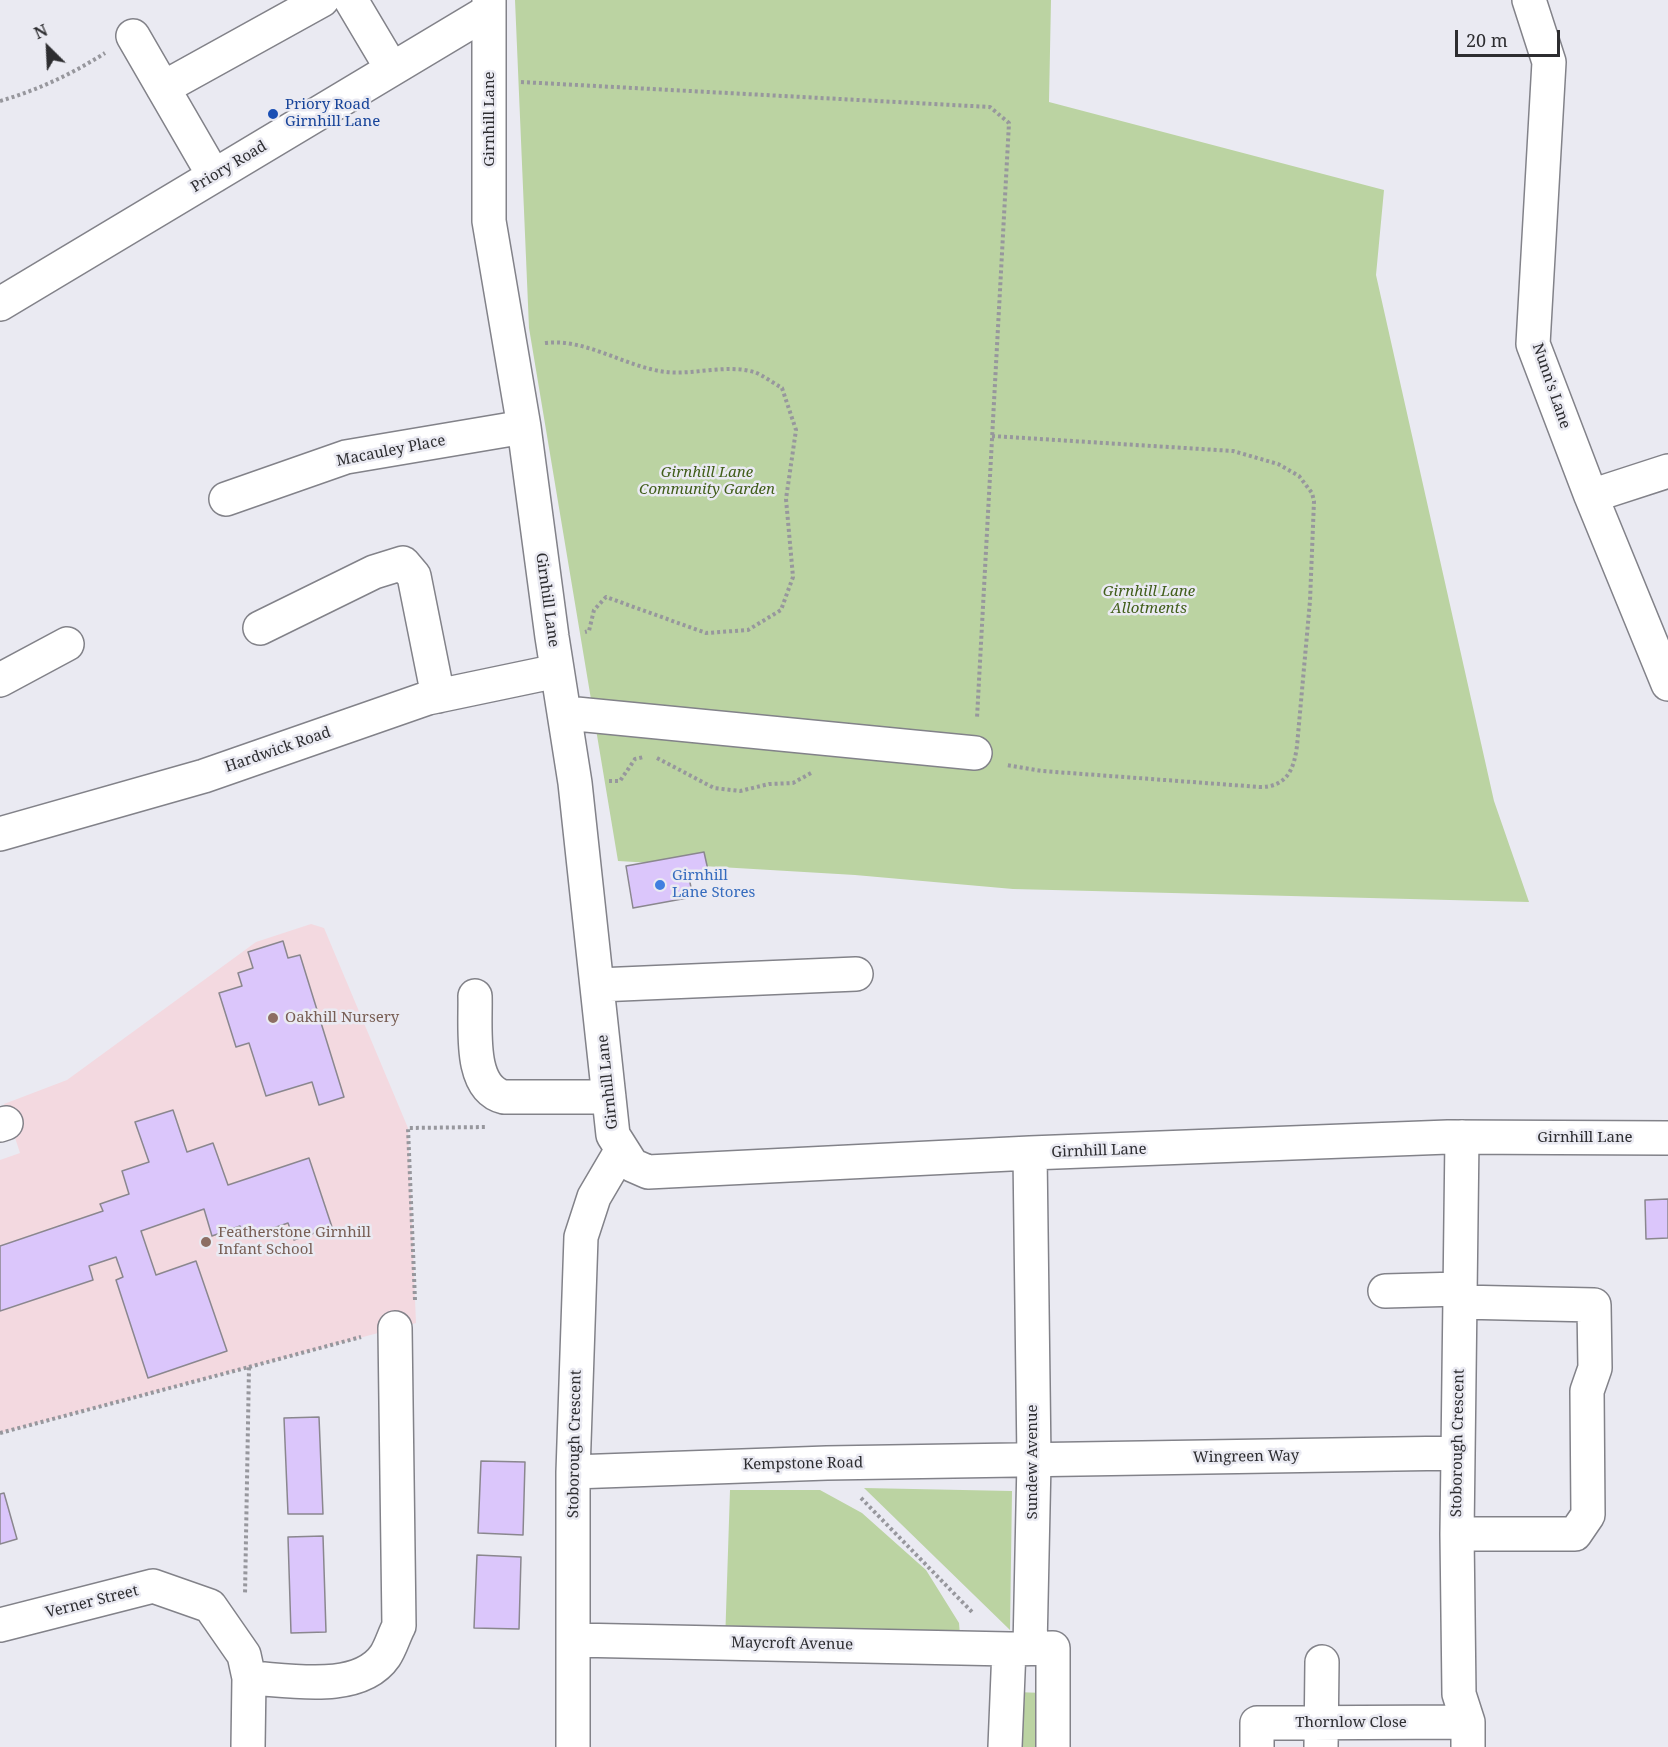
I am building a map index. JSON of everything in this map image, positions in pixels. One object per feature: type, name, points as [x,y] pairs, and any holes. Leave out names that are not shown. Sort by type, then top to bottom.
[{"type":"street","points":[[163,88],[322,0]]},
{"type":"street","points":[[351,0],[392,69]]},
{"type":"street","name":"Nunn's Lane","points":[[1529,0],[1549,62],[1533,344],[1591,496],[1668,684]]},
{"type":"street","name":"Priory Road","points":[[0,304],[392,69],[489,6]]},
{"type":"street","name":"Girnhill Lane","points":[[489,6],[491,81],[489,221],[524,427],[552,637],[566,714],[613,1135],[632,1165],[648,1172],[1030,1153],[1462,1137],[1668,1138]]},
{"type":"street","points":[[133,36],[214,176]]},
{"type":"street","name":"Macauley Place","points":[[226,499],[346,457],[524,427]]},
{"type":"street","points":[[1591,496],[1668,471]]},
{"type":"street","points":[[260,627],[380,570],[403,563],[414,576],[438,696]]},
{"type":"street","points":[[0,680],[67,644]]},
{"type":"street","name":"Hardwick Road","points":[[3,824],[204,776],[438,696],[557,671]]},
{"type":"street","points":[[566,714],[975,753]]},
{"type":"street","points":[[598,986],[856,974]]},
{"type":"street","points":[[475,996],[479,1075],[493,1094],[504,1097],[609,1096]]},
{"type":"street","name":"Stoborough Crescent","points":[[1462,1137],[1457,1534],[1459,1694],[1468,1735]]},
{"type":"street","name":"Stoborough Crescent","points":[[573,1747],[573,1472],[581,1237],[594,1197],[621,1150]]},
{"type":"street","name":"Sundew Avenue","points":[[1005,1747],[1019,1648],[1034,1461],[1030,1153]]},
{"type":"street","points":[[1385,1291],[1594,1305],[1595,1368],[1587,1391],[1588,1515],[1575,1534],[1457,1534]]},
{"type":"street","points":[[248,1747],[246,1666],[344,1682],[372,1670],[386,1656],[399,1626],[395,1328]]},
{"type":"street","name":"Wingreen Way","points":[[1034,1461],[1458,1453]]},
{"type":"street","name":"Kempstone Road","points":[[573,1472],[827,1463],[1034,1461]]},
{"type":"street","name":"Verner Street","points":[[0,1625],[153,1586],[210,1606],[246,1666]]},
{"type":"street","name":"Maycroft Avenue","points":[[574,1640],[1019,1648]]},
{"type":"street","points":[[1019,1648],[1053,1648],[1053,1747]]},
{"type":"street","points":[[1321,1735],[1322,1662]]},
{"type":"street","name":"Thornlow Close","points":[[1257,1747],[1257,1723],[1321,1735],[1468,1735]]},
{"type":"path","points":[[0,101],[29,92],[81,68],[133,36]]},
{"type":"path","points":[[491,81],[990,107],[1009,123],[992,435],[975,753],[999,764],[1042,771],[1272,787],[1285,780],[1294,765],[1311,601],[1314,501],[1306,484],[1290,469],[1233,451],[992,435]]},
{"type":"path","points":[[510,347],[557,342],[666,372],[754,372],[782,388],[796,430],[786,499],[793,577],[781,610],[748,630],[706,633],[606,597],[594,610],[589,631],[552,637]]},
{"type":"path","points":[[575,783],[620,781],[636,759],[650,755],[714,788],[740,791],[769,784],[793,783],[811,773]]},
{"type":"path","points":[[0,1433],[416,1323],[408,1128],[487,1127]]},
{"type":"path","points":[[246,1666],[249,1367]]},
{"type":"path","points":[[827,1463],[1019,1648]]},
{"type":"shaded area","name":"Featherstone Girnhill Infant School","points":[[311,924],[324,928],[408,1128],[416,1323],[0,1433],[0,1160],[20,1153],[4,1104],[67,1080],[256,942]]},
{"type":"green space","name":"Girnhill Lane Allotments","points":[[515,0],[1051,0],[1049,102],[1384,190],[1376,275],[1494,801],[1529,902],[1013,889],[855,875],[618,861],[529,328]]},
{"type":"green space","points":[[864,1488],[1012,1491],[1010,1630]]},
{"type":"green space","points":[[730,1490],[820,1490],[862,1513],[926,1570],[959,1623],[961,1648],[725,1643]]},
{"type":"green space","points":[[1015,1692],[1044,1693],[1044,1747],[1014,1747]]},
{"type":"building","name":"Girnhill Lane Stores","points":[[704,852],[708,870],[688,873],[693,897],[633,908],[626,866]]},
{"type":"building","name":"Oakhill Nursery","points":[[283,941],[288,958],[300,955],[344,1097],[319,1105],[312,1082],[266,1096],[249,1043],[236,1047],[219,993],[242,986],[238,973],[253,968],[248,952]]},
{"type":"building","points":[[173,1110],[187,1152],[213,1143],[228,1185],[309,1158],[332,1227],[294,1240],[288,1223],[245,1238],[240,1226],[212,1236],[204,1209],[141,1231],[156,1275],[196,1261],[227,1351],[148,1378],[116,1280],[123,1277],[116,1257],[89,1266],[93,1280],[0,1311],[0,1246],[103,1211],[100,1204],[129,1194],[122,1171],[149,1162],[135,1122]]},
{"type":"building","points":[[1668,1199],[1668,1238],[1646,1239],[1645,1200]]},
{"type":"building","points":[[319,1417],[323,1514],[288,1514],[284,1418]]},
{"type":"building","points":[[481,1461],[525,1462],[523,1535],[478,1533]]},
{"type":"building","points":[[4,1493],[17,1539],[0,1544],[0,1494]]},
{"type":"building","points":[[323,1536],[326,1632],[291,1633],[288,1537]]},
{"type":"building","points":[[477,1555],[521,1557],[519,1629],[474,1628]]},
{"type":"place","name":"Priory Road Girnhill Lane","points":[[273,114]]},
{"type":"place","name":"Girnhill Lane Stores","points":[[660,885]]},
{"type":"place","name":"Oakhill Nursery","points":[[273,1018]]},
{"type":"place","name":"Featherstone Girnhill Infant School","points":[[206,1242]]},
{"type":"park label","name":"Girnhill Lane Community Garden","points":[[707,482]]}]
